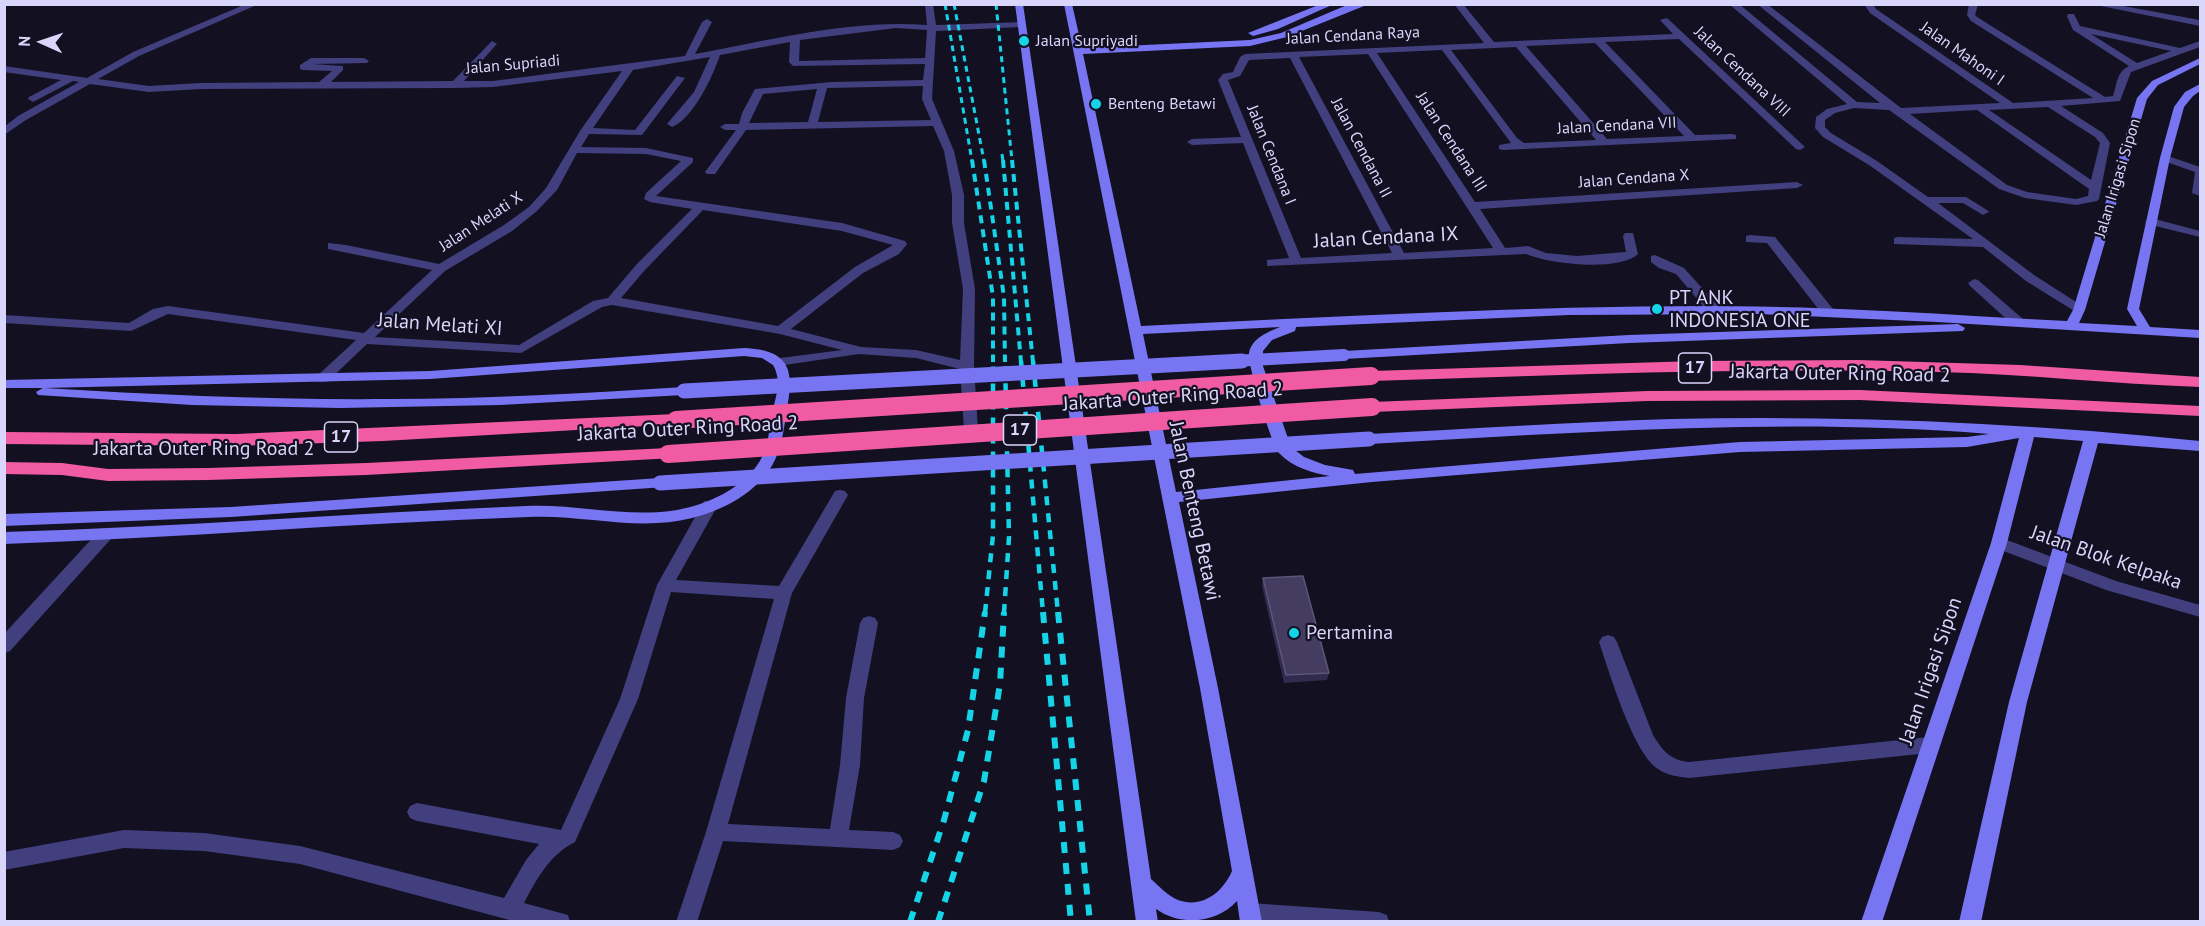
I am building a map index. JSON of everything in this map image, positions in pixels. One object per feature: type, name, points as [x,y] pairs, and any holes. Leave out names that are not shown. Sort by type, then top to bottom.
[{"type":"highway","name":"Jakarta Outer Ring Road 2","points":[[4,438],[236,440],[383,435],[676,420],[1371,376],[1627,368],[1806,366],[2018,370],[2200,382]]},
{"type":"highway","name":"Jakarta Outer Ring Road 2","points":[[4,468],[62,469],[108,475],[366,469],[668,453],[1372,406],[1671,396],[1860,394],[2200,411]]},
{"type":"street","points":[[4,132],[22,118],[136,54],[255,4]]},
{"type":"street","points":[[929,4],[932,26],[927,99],[949,151],[958,195],[958,223],[969,289],[967,366],[971,430]]},
{"type":"street","points":[[1019,4],[1147,921]]},
{"type":"street","name":"Jalan Benteng Betawi","points":[[1068,4],[1209,688],[1250,917]]},
{"type":"street","points":[[1077,46],[1230,37],[1256,33],[1330,4]]},
{"type":"street","points":[[1133,44],[1226,45],[1262,41],[1365,4]]},
{"type":"street","points":[[1446,4],[1471,38]]},
{"type":"street","points":[[1458,4],[1491,45]]},
{"type":"street","points":[[1733,4],[1854,105]]},
{"type":"street","points":[[1761,4],[1896,109],[2013,192],[2076,202],[2092,199],[2104,139],[2050,104]]},
{"type":"street","name":"Jalan Mahoni I","points":[[1868,4],[1873,11],[2011,106]]},
{"type":"street","points":[[1974,4],[1971,15],[1974,19],[2105,101]]},
{"type":"street","points":[[2095,4],[2200,23]]},
{"type":"street","points":[[2071,16],[2076,28],[2136,67]]},
{"type":"street","name":"Jalan Cendana VIII","points":[[1664,20],[1800,147]]},
{"type":"street","points":[[688,59],[707,22]]},
{"type":"street","name":"Jalan Supriadi","points":[[4,69],[148,89],[323,84],[493,84],[629,68],[795,38],[896,26],[932,26],[949,29],[1021,24]]},
{"type":"street","points":[[2076,28],[2156,44],[2178,51]]},
{"type":"street","name":"Jalan Cendana Raya","points":[[1240,70],[1240,63],[1245,57],[1444,47],[1471,38],[1491,45],[1681,36]]},
{"type":"street","points":[[795,38],[796,64],[929,61]]},
{"type":"street","points":[[1597,40],[1693,139]]},
{"type":"street","points":[[455,85],[492,44]]},
{"type":"street","points":[[1519,44],[1605,144]]},
{"type":"street","points":[[2079,310],[2030,278],[1986,243],[1873,163],[1827,135],[1820,128],[1820,119],[1831,111],[1854,105],[1896,109],[1980,108],[2116,99],[2119,95],[2121,77],[2128,70],[2200,44]]},
{"type":"street","points":[[1444,47],[1513,140],[1521,146]]},
{"type":"street","name":"Jalan Cendana III","points":[[1371,51],[1502,252]]},
{"type":"street","points":[[672,124],[687,110],[711,70],[716,53]]},
{"type":"street","name":"Jalan Cendana II","points":[[1293,54],[1400,257]]},
{"type":"street","points":[[323,84],[340,68],[303,67],[311,61],[364,61]]},
{"type":"street","name":"Jalan Irigasi Sipon","points":[[2077,326],[2079,310],[2142,98],[2154,83],[2200,61]]},
{"type":"street","name":"Jalan Melati X","points":[[322,380],[441,268],[508,228],[551,190],[585,131],[629,68]]},
{"type":"street","name":"Jalan Cendana I","points":[[1240,70],[1237,74],[1223,78],[1223,80],[1297,262]]},
{"type":"street","points":[[585,131],[638,133],[680,78]]},
{"type":"street","points":[[33,99],[70,79]]},
{"type":"street","points":[[711,172],[743,127],[757,92],[823,86],[927,83]]},
{"type":"street","points":[[812,125],[823,86]]},
{"type":"street","name":"Jalan Irigasi Sipon","points":[[2145,329],[2133,309],[2165,158],[2179,107],[2189,94],[2200,87]]},
{"type":"street","points":[[1980,108],[2095,188]]},
{"type":"street","points":[[724,127],[938,123]]},
{"type":"street","points":[[1784,132],[1796,132]]},
{"type":"street","name":"Jalan Cendana VII","points":[[1503,147],[1732,137]]},
{"type":"street","points":[[1192,142],[1247,140]]},
{"type":"street","points":[[573,150],[634,151],[688,159],[689,161],[648,198],[842,227],[869,232],[902,244],[859,270],[781,330]]},
{"type":"street","points":[[2165,158],[2200,171],[2198,193]]},
{"type":"street","name":"Jalan Cendana X","points":[[1473,206],[1797,184]]},
{"type":"street","points":[[1926,200],[1966,200],[1983,212]]},
{"type":"street","points":[[612,301],[640,268],[701,206]]},
{"type":"street","points":[[2151,222],[2200,234]]},
{"type":"street","name":"Jalan Cendana IX","points":[[1271,263],[1528,250],[1546,257],[1628,257],[1632,254],[1629,236]]},
{"type":"street","points":[[1750,239],[1771,240],[1828,312]]},
{"type":"street","points":[[1898,241],[1986,243]]},
{"type":"street","points":[[332,246],[378,253],[441,268]]},
{"type":"street","points":[[1655,259],[1680,271],[1714,310]]},
{"type":"street","points":[[1974,283],[2018,322]]},
{"type":"street","points":[[612,301],[781,330],[861,351]]},
{"type":"street","name":"Jalan Melati XI","points":[[4,319],[131,327],[158,312],[168,310],[365,338],[514,350],[530,345],[598,304],[612,301]]},
{"type":"street","points":[[1135,330],[1450,315],[1714,310],[1828,312],[2200,333]]},
{"type":"street","points":[[1302,323],[1267,337],[1256,351],[1256,366],[1284,450],[1299,461],[1323,470],[1372,477]]},
{"type":"street","points":[[4,390],[135,398],[395,404],[493,401],[1629,339],[2077,326]]},
{"type":"street","points":[[778,362],[861,351],[916,354],[967,366]]},
{"type":"street","points":[[4,384],[322,380],[430,375],[723,353],[767,355],[778,362],[784,374],[785,387],[770,456],[756,477],[741,490],[710,505],[681,515],[643,518],[533,511],[104,536],[4,538]]},
{"type":"street","points":[[4,520],[231,512],[660,483],[1369,440],[1683,424],[1854,423],[1953,426],[2200,446]]},
{"type":"street","points":[[1170,498],[1372,477],[1740,447],[1967,442],[2028,433]]},
{"type":"street","name":"Jalan Irigasi Sipon","points":[[1871,921],[1929,746],[2001,544],[2028,433]]},
{"type":"street","points":[[1970,921],[2018,702],[2088,436]]},
{"type":"street","points":[[686,921],[716,832],[784,593],[840,495]]},
{"type":"street","points":[[509,909],[545,850],[568,836],[629,699],[665,585],[710,505]]},
{"type":"street","points":[[4,646],[104,536]]},
{"type":"street","name":"Jalan Blok Kelpaka","points":[[2001,544],[2054,566],[2143,596],[2200,611]]},
{"type":"street","points":[[665,585],[784,593]]},
{"type":"street","points":[[838,838],[850,765],[855,698],[869,623]]},
{"type":"street","points":[[1608,642],[1624,689],[1653,751],[1662,762],[1676,768],[1689,770],[1929,746]]},
{"type":"street","points":[[417,812],[560,839]]},
{"type":"street","points":[[716,832],[893,841]]},
{"type":"street","points":[[5,861],[124,838],[204,842],[300,855],[412,886],[560,921]]},
{"type":"street","points":[[1142,884],[1172,908],[1188,912],[1211,910],[1236,888],[1242,871]]},
{"type":"street","points":[[1250,917],[1379,921]]},
{"type":"building","name":"Pertamina","points":[[1303,576],[1329,673],[1286,675],[1263,578]]},
{"type":"railway","points":[[945,4],[972,161]]},
{"type":"railway","points":[[954,4],[984,161]]},
{"type":"railway","points":[[996,4],[1012,161]]},
{"type":"railway","points":[[1002,154],[1003,161]]},
{"type":"railway","points":[[972,160],[993,297],[993,535],[985,613]]},
{"type":"railway","points":[[984,160],[1004,297],[1005,362]]},
{"type":"railway","points":[[1003,160],[1021,362]]},
{"type":"railway","points":[[1012,160],[1033,362]]},
{"type":"railway","points":[[1004,613],[1009,537],[1005,361]]},
{"type":"railway","points":[[1021,361],[1043,613]]},
{"type":"railway","points":[[1033,361],[1058,613]]},
{"type":"railway","points":[[910,922],[944,820],[968,730],[985,612]]},
{"type":"railway","points":[[938,922],[984,781],[1000,684],[1004,612]]},
{"type":"railway","points":[[1043,612],[1071,922]]},
{"type":"railway","points":[[1058,612],[1090,922]]},
{"type":"place","name":"Jalan Supriyadi","points":[[1024,41]]},
{"type":"place","name":"Benteng Betawi","points":[[1096,104]]},
{"type":"place","name":"PT ANK INDONESIA ONE","points":[[1657,309]]},
{"type":"place","name":"Pertamina","points":[[1294,633]]}]
